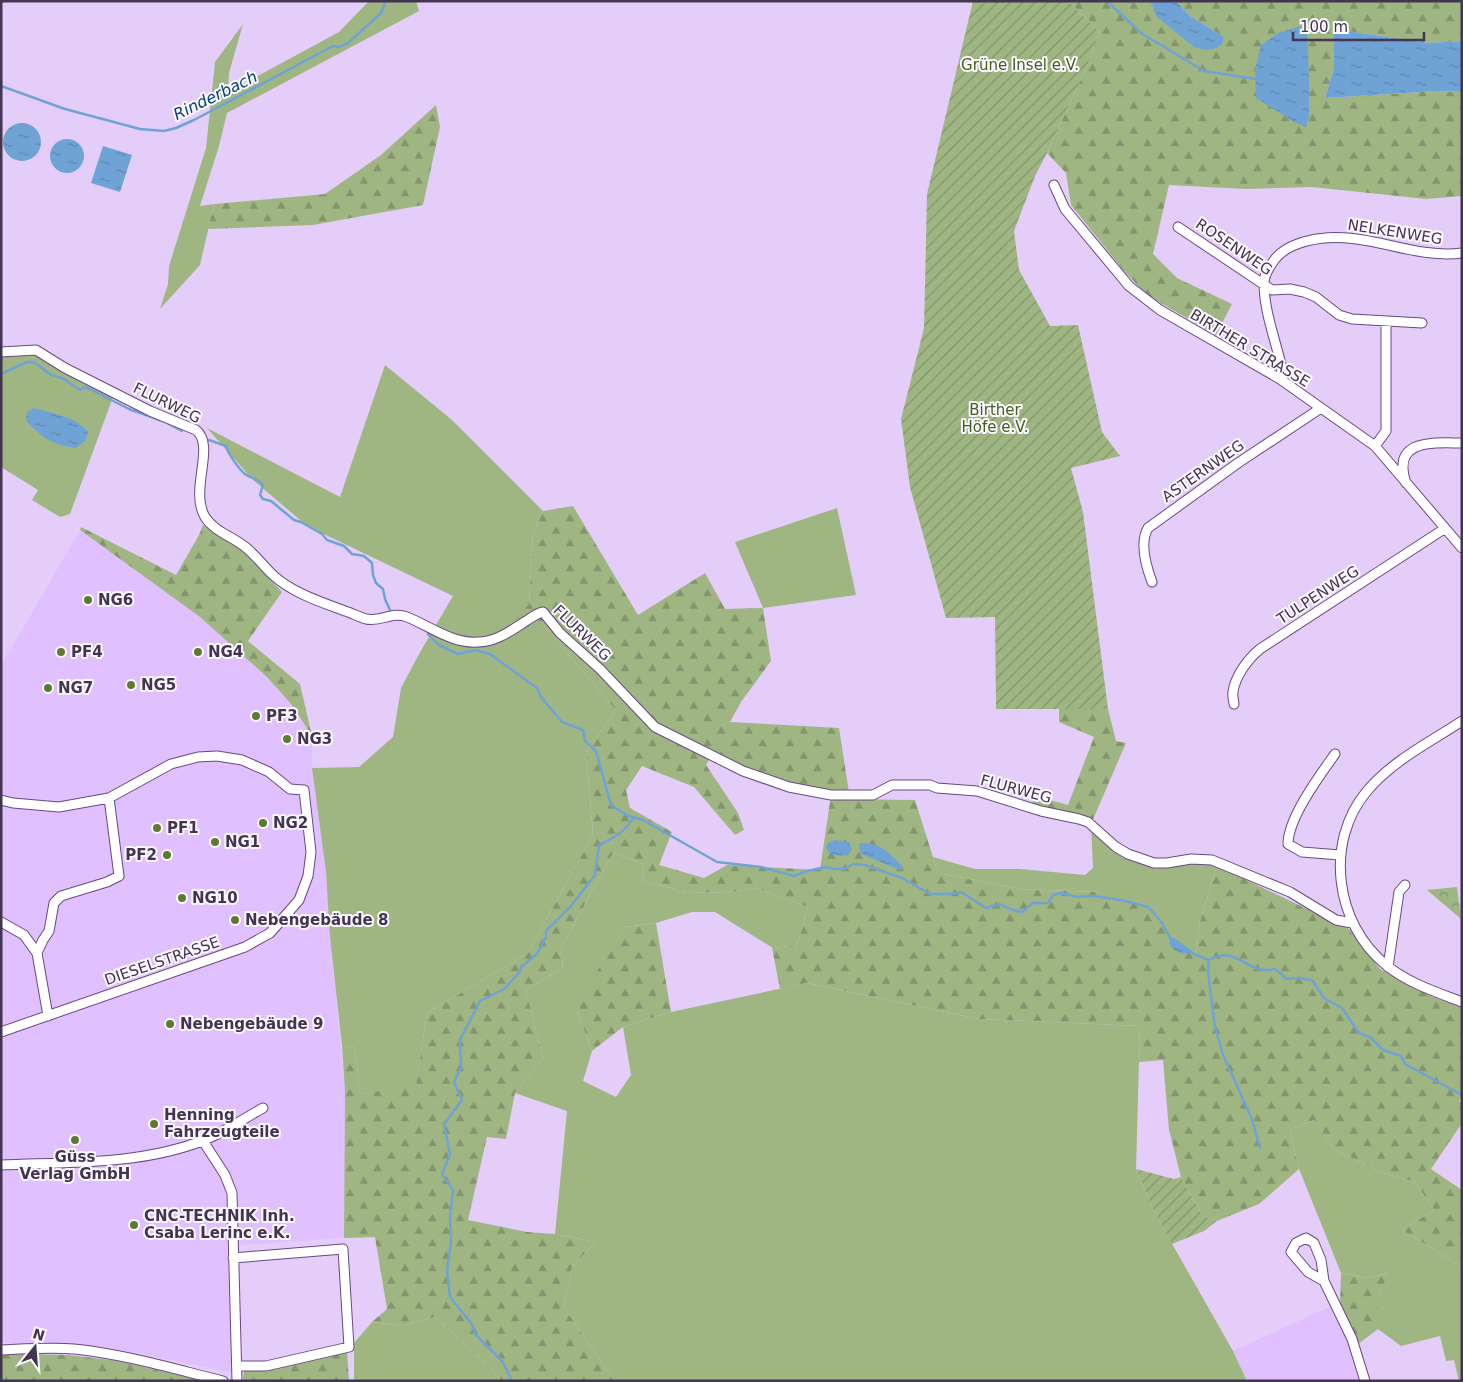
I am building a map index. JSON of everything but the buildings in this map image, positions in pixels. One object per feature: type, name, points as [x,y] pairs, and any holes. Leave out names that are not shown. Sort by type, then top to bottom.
[{"type":"street","name":"BIRTHER STRASSE","points":[[1054,185],[1065,209],[1129,286],[1160,310],[1280,379],[1375,446],[1407,486],[1462,548]]},
{"type":"street","name":"ROSENWEG","points":[[1178,227],[1272,290],[1290,289],[1304,292],[1316,297],[1339,315],[1352,320],[1422,323]]},
{"type":"street","name":"NELKENWEG","points":[[1264,285],[1267,273],[1278,256],[1288,248],[1311,240],[1334,237],[1354,238],[1422,252],[1438,254],[1462,253]]},
{"type":"street","points":[[1264,285],[1282,369],[1280,379]]},
{"type":"street","points":[[1375,446],[1386,431],[1386,321]]},
{"type":"street","name":"FLURWEG","points":[[1,352],[36,350],[65,368],[150,411],[196,430],[201,434],[204,444],[198,494],[204,515],[215,528],[245,546],[274,576],[306,596],[367,619],[381,620],[395,614],[406,617],[453,639],[478,642],[505,635],[543,612],[560,633],[600,669],[655,727],[743,771],[790,787],[831,795],[873,795],[892,785],[930,786],[977,791],[1013,803],[1088,822],[1116,847],[1128,854],[1154,863],[1212,860],[1290,892],[1336,920],[1352,923]]},
{"type":"street","name":"ASTERNWEG","points":[[1152,582],[1146,567],[1144,537],[1148,528],[1238,463],[1321,408]]},
{"type":"street","points":[[1407,486],[1404,476],[1406,456],[1419,444],[1462,442]]},
{"type":"street","name":"TULPENWEG","points":[[1234,704],[1233,692],[1239,675],[1250,657],[1444,529]]},
{"type":"street","points":[[1462,721],[1402,760],[1375,782],[1352,813],[1340,855],[1344,894],[1352,923],[1374,954],[1388,967],[1416,983],[1462,1002]]},
{"type":"street","points":[[1335,754],[1299,810],[1288,844],[1302,852],[1340,855]]},
{"type":"street","name":"DIESELSTRASSE","points":[[1,1032],[245,947],[270,933],[299,900],[308,876],[310,852],[304,790],[290,789],[269,772],[242,760],[217,756],[198,757],[180,761],[109,798]]},
{"type":"street","points":[[1,800],[13,803],[59,806],[109,798],[119,876],[61,896],[54,903],[49,931],[37,953]]},
{"type":"street","points":[[1388,967],[1399,892],[1405,885]]},
{"type":"street","points":[[1,922],[24,935],[37,953],[48,1016]]},
{"type":"street","points":[[1,1165],[127,1159],[168,1151],[204,1141],[263,1108]]},
{"type":"street","points":[[204,1141],[225,1175],[232,1193],[237,1381]]},
{"type":"street","points":[[1324,1281],[1308,1272],[1291,1252],[1296,1243],[1306,1238],[1314,1243],[1321,1260],[1324,1281],[1352,1339],[1365,1381]]},
{"type":"street","points":[[233,1258],[343,1249],[349,1348],[266,1366],[237,1366]]},
{"type":"street","points":[[1,1350],[36,1348],[74,1349],[130,1358],[223,1381]]},
{"type":"shaded area","points":[[80,530],[200,617],[267,677],[292,705],[312,736],[312,768],[326,872],[330,937],[345,1091],[344,1238],[227,1246],[234,1373],[121,1350],[69,1344],[1,1343],[1,666]]},
{"type":"shaded area","points":[[1331,1306],[1357,1345],[1370,1381],[1247,1381],[1233,1351]]},
{"type":"green space","points":[[369,1],[416,1],[419,11],[227,113],[219,146],[200,206],[214,204],[200,265],[160,309],[168,284],[169,266],[206,148],[215,62],[243,24],[229,73],[228,92],[339,32]]},
{"type":"green space","name":"Birther Höfe e.V.","points":[[973,1],[1068,1],[1100,32],[1088,64],[1035,176],[1014,231],[1019,270],[1050,326],[1078,325],[1102,432],[1120,456],[1071,468],[1083,512],[1108,709],[996,709],[995,617],[946,618],[910,487],[901,419],[924,328],[927,194]]},
{"type":"green space","points":[[1068,1],[1149,1],[1224,37],[1190,16],[1176,1],[1462,1],[1462,41],[1429,43],[1333,29],[1334,68],[1325,98],[1438,91],[1462,92],[1462,196],[1426,199],[1312,187],[1246,189],[1169,185],[1153,254],[1177,278],[1232,304],[1216,335],[1147,295],[1124,271],[1071,205],[1066,173],[1047,153],[1088,64],[1100,32]]},
{"type":"green space","points":[[436,105],[440,127],[423,205],[313,225],[208,229],[214,204],[325,194],[381,155]]},
{"type":"green space","points":[[36,355],[113,397],[70,514],[60,517],[32,500],[38,490],[1,467],[1,356]]},
{"type":"green space","points":[[385,365],[452,420],[543,511],[533,533],[529,604],[542,623],[616,710],[586,752],[593,834],[528,953],[427,1013],[416,1086],[360,1094],[355,1048],[342,1046],[330,937],[326,872],[312,768],[359,767],[393,737],[401,688],[453,596],[307,526],[252,479],[207,428],[340,497]]},
{"type":"green space","points":[[573,506],[638,615],[705,573],[725,609],[763,608],[771,661],[741,702],[730,722],[839,728],[850,799],[915,800],[938,873],[1020,889],[1099,892],[1157,909],[1196,955],[1200,921],[1217,866],[1349,929],[1380,969],[1433,997],[1462,1008],[1462,1096],[1459,1101],[1462,1103],[1462,1123],[1431,1169],[1462,1190],[1462,1267],[1402,1230],[1434,1210],[1415,1182],[1383,1173],[1334,1149],[1314,1120],[1290,1130],[1299,1169],[1259,1204],[1217,1221],[1203,1216],[1181,1177],[1169,1130],[1163,1060],[1139,1062],[1140,1026],[979,1019],[807,983],[780,989],[772,948],[797,945],[808,907],[755,888],[726,893],[686,892],[642,881],[644,864],[613,853],[561,948],[563,967],[526,990],[543,1058],[515,1093],[506,1139],[487,1137],[468,1220],[527,1232],[555,1234],[596,1242],[572,1267],[564,1307],[614,1381],[501,1381],[491,1368],[435,1317],[402,1326],[372,1322],[387,1309],[375,1237],[344,1238],[345,1091],[342,1046],[355,1048],[360,1094],[416,1085],[427,1013],[528,953],[593,834],[586,752],[616,710],[542,623],[522,629],[517,618],[529,604],[533,533],[543,511]],"holes":[[[710,758],[766,781],[831,795],[820,870],[727,865],[704,878],[659,865],[672,832],[630,808],[626,790],[642,766],[694,787],[735,835],[744,830],[738,813],[706,765]]]},
{"type":"green space","points":[[837,508],[856,595],[763,608],[735,542]]},
{"type":"green space","points":[[203,525],[242,550],[282,592],[248,641],[300,684],[312,736],[292,705],[267,677],[200,617],[80,530],[81,527],[176,575]]},
{"type":"green space","points":[[1059,709],[1108,709],[1116,741],[1126,743],[1091,824],[1032,803],[1036,796],[1068,805],[1094,737],[1059,722]]},
{"type":"green space","points":[[1091,824],[1124,853],[1166,865],[1208,863],[1217,866],[1200,921],[1196,955],[1099,892],[1020,889],[938,873],[933,857],[975,869],[1020,869],[1085,875],[1093,868]]},
{"type":"green space","points":[[613,853],[644,864],[642,881],[686,892],[726,893],[755,888],[808,907],[797,945],[773,948],[715,912],[692,912],[656,923],[625,927],[577,1011],[592,1051],[583,1081],[616,1097],[631,1075],[623,1027],[671,1012],[807,983],[979,1019],[1140,1026],[1136,1169],[1154,1212],[1233,1351],[1247,1381],[614,1381],[564,1307],[572,1267],[596,1242],[555,1234],[567,1111],[515,1093],[543,1058],[526,990],[563,967],[561,948]]},
{"type":"green space","points":[[1457,887],[1461,919],[1427,890]]},
{"type":"green space","points":[[656,923],[671,1012],[623,1027],[592,1051],[577,1011],[589,984],[625,927]]},
{"type":"green space","points":[[1314,1120],[1334,1149],[1383,1173],[1415,1182],[1434,1210],[1402,1230],[1462,1267],[1462,1381],[1459,1381],[1454,1360],[1446,1361],[1440,1336],[1401,1346],[1378,1329],[1378,1298],[1388,1273],[1366,1278],[1341,1273],[1299,1169],[1290,1130]]},
{"type":"green space","points":[[1136,1169],[1174,1179],[1181,1177],[1203,1216],[1217,1221],[1204,1231],[1172,1244],[1154,1212]]},
{"type":"green space","points":[[1341,1273],[1366,1278],[1389,1273],[1378,1298],[1378,1329],[1357,1345],[1340,1304]]},
{"type":"green space","points":[[435,1317],[491,1368],[501,1381],[354,1381],[354,1343],[372,1322],[402,1326]]},
{"type":"green space","points":[[347,1351],[349,1381],[243,1380],[244,1369]]},
{"type":"green space","points":[[1,1355],[68,1355],[119,1361],[203,1381],[1,1381]]},
{"type":"water","points":[[1149,1],[1176,1],[1190,16],[1224,37],[1222,44],[1217,48],[1205,50],[1194,47],[1156,16]]},
{"type":"water","points":[[1307,25],[1309,116],[1306,127],[1294,122],[1256,98],[1255,70],[1261,45],[1280,32]]},
{"type":"water","points":[[1333,29],[1429,43],[1462,41],[1462,92],[1438,91],[1325,98],[1334,68]]},
{"type":"water","points":[[22,123],[36,128],[41,142],[36,156],[22,161],[8,156],[3,142],[8,128]]},
{"type":"water","points":[[67,139],[79,144],[84,156],[79,168],[67,173],[55,168],[50,156],[55,144]]},
{"type":"water","points":[[103,146],[132,155],[120,192],[91,183]]},
{"type":"water","points":[[34,408],[71,419],[88,432],[86,440],[76,448],[60,445],[48,440],[26,421],[27,412]]},
{"type":"water","points":[[835,840],[849,842],[852,850],[847,856],[834,855],[827,850],[828,843]]},
{"type":"water","points":[[860,843],[867,843],[884,849],[903,867],[900,870],[861,854]]},
{"type":"water","points":[[1173,937],[1192,951],[1183,954],[1174,950],[1169,943]]},
{"type":"waterway","name":"Rinderbach","points":[[1,86],[65,109],[140,129],[164,131],[194,120],[333,46],[339,47],[348,43],[381,13],[386,1]]},
{"type":"waterway","name":"Rinderbach","points":[[1107,1],[1141,33],[1204,71],[1256,79]]},
{"type":"waterway","points":[[1,374],[27,362],[34,362],[51,375],[62,378],[80,390],[84,387],[90,389],[129,409],[165,422],[182,431]]},
{"type":"waterway","points":[[209,440],[226,446],[231,457],[243,472],[263,485],[260,495],[263,499],[271,501],[294,520],[322,534],[327,540],[344,546],[352,554],[364,556],[372,563],[376,583],[383,589],[390,610]]},
{"type":"waterway","points":[[428,634],[439,645],[458,654],[475,650],[490,654],[537,688],[541,697],[562,722],[583,730],[585,741],[596,751],[611,805],[628,816],[643,820],[717,862],[761,867],[794,876],[826,867],[844,869],[853,864],[865,865],[902,878],[930,894],[961,892],[986,908],[999,904],[1022,912],[1033,903],[1048,903],[1053,895],[1061,893],[1077,897],[1093,896],[1121,900],[1148,907],[1160,920],[1172,941]]},
{"type":"waterway","points":[[512,1381],[503,1362],[475,1334],[472,1324],[450,1297],[447,1271],[451,1242],[450,1218],[453,1190],[442,1174],[450,1154],[444,1124],[462,1100],[454,1082],[461,1068],[460,1040],[480,1001],[504,989],[520,972],[521,967],[537,954],[546,937],[546,931],[571,906],[595,875],[599,845],[619,834],[633,818]]},
{"type":"waterway","points":[[1187,951],[1209,960],[1224,955],[1235,957],[1261,970],[1275,969],[1287,979],[1301,978],[1313,981],[1324,998],[1342,1008],[1359,1033],[1370,1037],[1383,1050],[1401,1056],[1405,1064],[1462,1095]]},
{"type":"waterway","points":[[1209,960],[1208,972],[1215,1027],[1223,1055],[1252,1119],[1260,1148]]},
{"type":"place","name":"NG6","points":[[88,600]]},
{"type":"place","name":"PF4","points":[[61,652]]},
{"type":"place","name":"NG4","points":[[198,652]]},
{"type":"place","name":"NG5","points":[[131,685]]},
{"type":"place","name":"NG7","points":[[48,688]]},
{"type":"place","name":"PF3","points":[[256,716]]},
{"type":"place","name":"NG3","points":[[287,739]]},
{"type":"place","name":"NG2","points":[[263,823]]},
{"type":"place","name":"PF1","points":[[157,828]]},
{"type":"place","name":"NG1","points":[[215,842]]},
{"type":"place","name":"PF2","points":[[167,855]]},
{"type":"place","name":"NG10","points":[[182,898]]},
{"type":"place","name":"Nebengebäude 8","points":[[235,920]]},
{"type":"place","name":"Nebengebäude 9","points":[[170,1024]]},
{"type":"place","name":"Henning Fahrzeugteile","points":[[154,1124]]},
{"type":"place","name":"Güss Verlag GmbH","points":[[75,1140]]},
{"type":"place","name":"CNC-TECHNIK Inh. Csaba Lerinc e.K.","points":[[134,1225]]},
{"type":"park label","name":"Grüne Insel e.V.","points":[[1020,65]]}]
